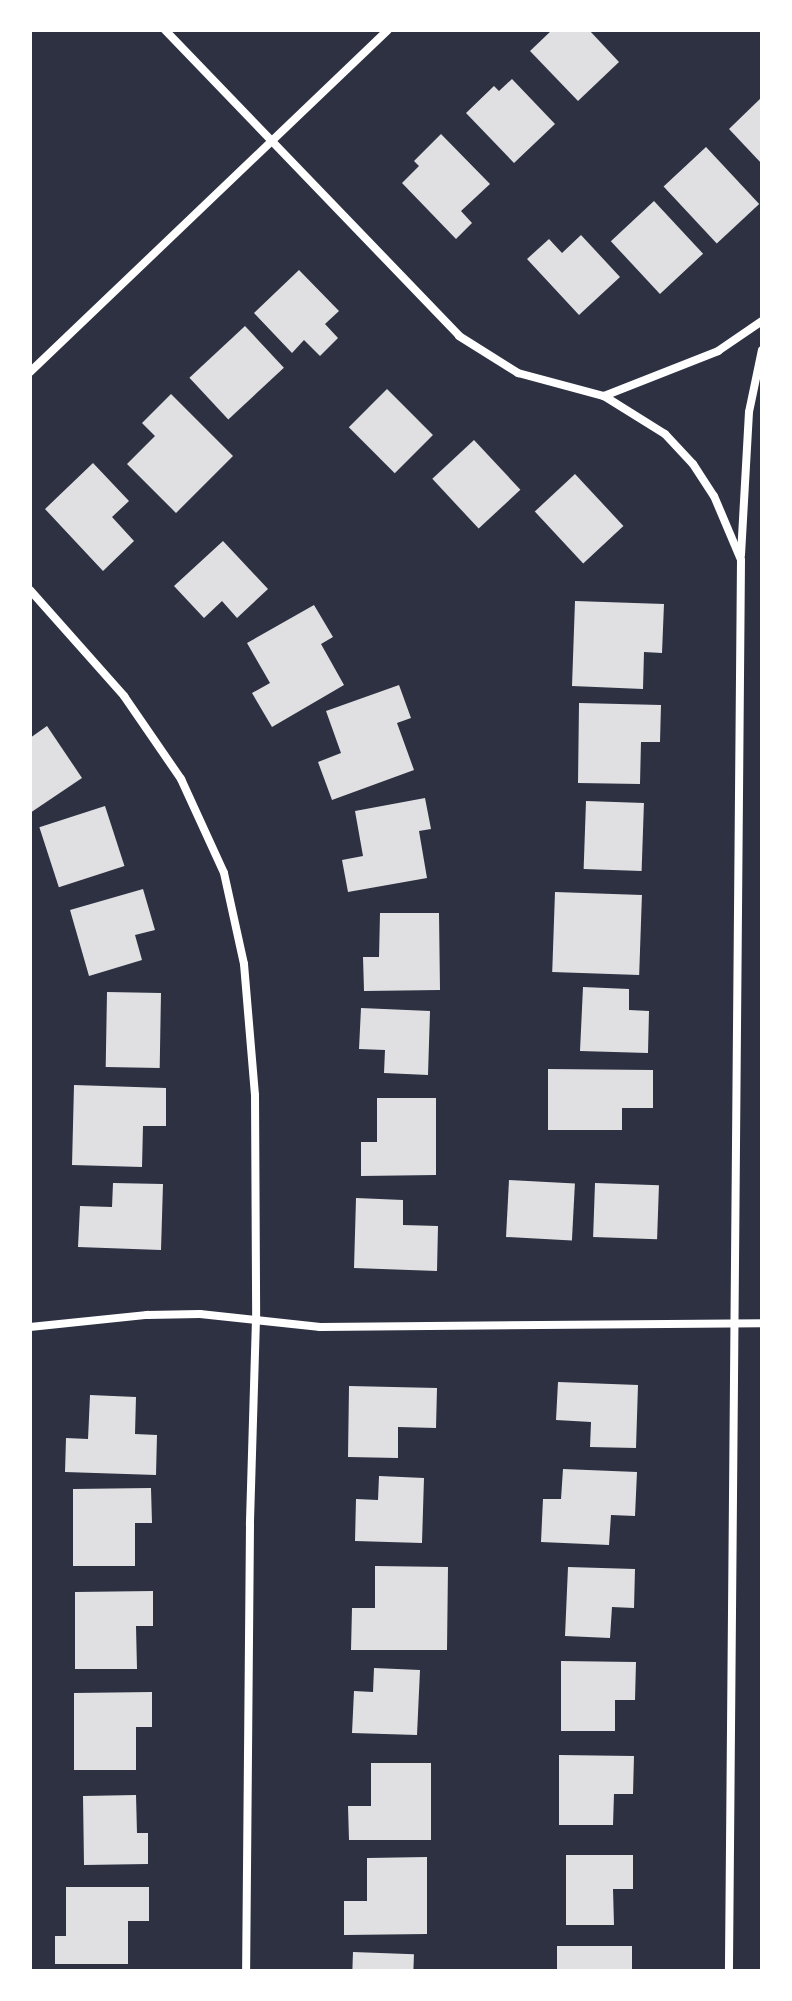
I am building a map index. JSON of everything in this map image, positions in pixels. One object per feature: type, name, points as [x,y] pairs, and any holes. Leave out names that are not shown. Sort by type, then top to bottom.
[{"type":"street","points":[[165,30],[459,336],[518,373],[604,396],[665,434],[693,464],[714,496],[741,560]]},
{"type":"street","points":[[30,372],[388,30]]},
{"type":"street","points":[[604,396],[707,356],[747,335],[762,321]]},
{"type":"street","points":[[729,1971],[741,560],[749,412],[762,350]]},
{"type":"street","points":[[30,590],[124,696],[181,779],[224,873],[244,964],[255,1095],[256,1319],[250,1525],[246,1971]]},
{"type":"street","points":[[30,1327],[147,1315],[200,1314],[320,1327],[762,1323]]},
{"type":"building","points":[[552,30],[589,30],[619,62],[578,101],[530,51]]},
{"type":"building","points":[[512,79],[555,124],[514,163],[466,113],[494,86],[499,91]]},
{"type":"building","points":[[762,97],[762,164],[729,129]]},
{"type":"building","points":[[441,134],[490,184],[461,211],[472,223],[456,239],[402,183],[419,166],[414,161]]},
{"type":"building","points":[[706,147],[759,204],[717,244],[664,187]]},
{"type":"building","points":[[654,201],[703,254],[660,294],[611,241]]},
{"type":"building","points":[[581,235],[620,277],[579,315],[527,259],[549,239],[562,253]]},
{"type":"building","points":[[299,270],[339,311],[325,324],[338,338],[320,356],[304,340],[292,353],[254,313]]},
{"type":"building","points":[[245,326],[284,368],[228,420],[189,378]]},
{"type":"building","points":[[387,389],[433,435],[395,473],[349,427]]},
{"type":"building","points":[[171,394],[233,456],[176,513],[127,464],[155,436],[142,423]]},
{"type":"building","points":[[474,440],[520,490],[479,529],[432,479]]},
{"type":"building","points":[[93,463],[129,501],[112,517],[134,541],[103,571],[45,509]]},
{"type":"building","points":[[575,474],[623,526],[583,563],[535,512]]},
{"type":"building","points":[[223,541],[268,589],[237,618],[222,601],[204,618],[174,586]]},
{"type":"building","points":[[575,601],[664,604],[662,653],[644,652],[643,689],[572,686]]},
{"type":"building","points":[[314,605],[333,637],[321,644],[344,685],[272,727],[252,693],[270,683],[247,643]]},
{"type":"building","points":[[399,685],[411,718],[397,723],[414,770],[332,800],[318,762],[341,753],[326,711]]},
{"type":"building","points":[[579,703],[661,705],[660,742],[641,742],[640,784],[578,783]]},
{"type":"building","points":[[47,726],[82,778],[30,813],[30,738]]},
{"type":"building","points":[[425,798],[431,829],[419,831],[427,878],[348,892],[342,860],[363,856],[355,811]]},
{"type":"building","points":[[586,801],[644,803],[642,871],[584,869]]},
{"type":"building","points":[[105,806],[124,866],[59,887],[39,827]]},
{"type":"building","points":[[143,889],[155,930],[135,935],[142,960],[89,976],[70,910]]},
{"type":"building","points":[[555,892],[642,895],[639,975],[552,972]]},
{"type":"building","points":[[380,913],[439,913],[440,990],[364,991],[363,957],[379,957]]},
{"type":"building","points":[[583,987],[629,989],[629,1010],[649,1011],[648,1053],[580,1051]]},
{"type":"building","points":[[107,992],[161,993],[160,1068],[106,1067]]},
{"type":"building","points":[[361,1008],[430,1011],[428,1075],[384,1073],[385,1050],[359,1049]]},
{"type":"building","points":[[548,1069],[653,1070],[653,1108],[622,1108],[622,1130],[548,1130]]},
{"type":"building","points":[[74,1085],[166,1088],[166,1126],[143,1126],[142,1167],[72,1165]]},
{"type":"building","points":[[377,1098],[436,1098],[436,1175],[361,1176],[361,1142],[377,1142]]},
{"type":"building","points":[[509,1180],[575,1183],[572,1240],[506,1237]]},
{"type":"building","points":[[113,1183],[163,1184],[161,1250],[78,1247],[80,1206],[112,1207]]},
{"type":"building","points":[[595,1183],[659,1185],[657,1239],[593,1237]]},
{"type":"building","points":[[356,1198],[403,1200],[403,1225],[438,1226],[437,1271],[354,1268]]},
{"type":"building","points":[[558,1382],[638,1385],[636,1448],[590,1447],[591,1422],[556,1420]]},
{"type":"building","points":[[349,1386],[437,1388],[436,1428],[398,1427],[398,1458],[348,1457]]},
{"type":"building","points":[[90,1395],[136,1397],[135,1434],[157,1435],[156,1475],[65,1472],[66,1438],[88,1439]]},
{"type":"building","points":[[563,1469],[637,1472],[635,1516],[611,1515],[609,1545],[541,1542],[543,1499],[561,1499]]},
{"type":"building","points":[[379,1476],[424,1478],[422,1543],[355,1541],[356,1499],[378,1500]]},
{"type":"building","points":[[151,1488],[152,1523],[135,1523],[135,1566],[73,1566],[73,1489]]},
{"type":"building","points":[[375,1566],[448,1567],[447,1650],[351,1650],[352,1608],[375,1608]]},
{"type":"building","points":[[568,1567],[635,1569],[634,1608],[612,1607],[610,1638],[565,1636]]},
{"type":"building","points":[[153,1591],[153,1626],[136,1626],[137,1669],[75,1669],[75,1592]]},
{"type":"building","points":[[561,1661],[636,1662],[635,1700],[615,1700],[615,1731],[561,1731]]},
{"type":"building","points":[[374,1668],[420,1670],[417,1735],[352,1733],[354,1691],[373,1692]]},
{"type":"building","points":[[152,1692],[152,1727],[136,1727],[136,1770],[74,1770],[74,1693]]},
{"type":"building","points":[[559,1755],[634,1756],[633,1794],[614,1794],[613,1825],[559,1825]]},
{"type":"building","points":[[371,1763],[431,1763],[431,1840],[349,1840],[348,1806],[371,1806]]},
{"type":"building","points":[[136,1795],[137,1833],[148,1833],[148,1864],[84,1865],[83,1796]]},
{"type":"building","points":[[566,1855],[633,1855],[633,1889],[613,1889],[614,1925],[566,1925]]},
{"type":"building","points":[[427,1857],[427,1934],[344,1935],[344,1901],[367,1901],[367,1858]]},
{"type":"building","points":[[66,1887],[149,1887],[149,1921],[128,1921],[128,1964],[55,1964],[55,1936],[66,1936]]},
{"type":"building","points":[[557,1946],[632,1946],[632,1971],[557,1971]]},
{"type":"building","points":[[353,1952],[414,1954],[413,1971],[352,1971]]}]
